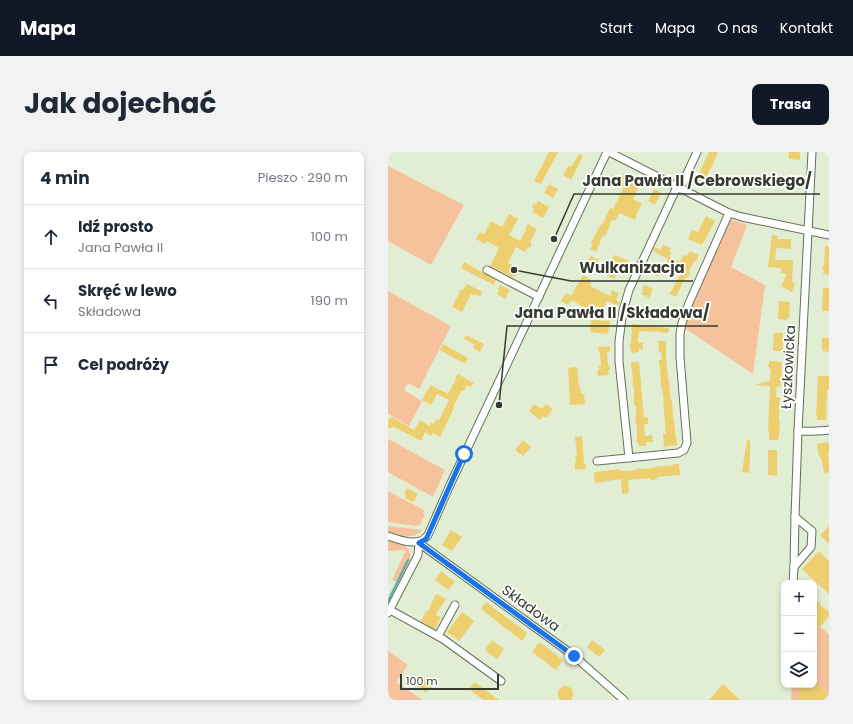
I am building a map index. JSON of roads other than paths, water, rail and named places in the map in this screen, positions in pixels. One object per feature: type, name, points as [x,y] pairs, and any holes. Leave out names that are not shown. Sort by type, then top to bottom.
[{"type":"street","points":[[389,537],[419,543],[426,539],[450,485],[608,152],[730,213],[742,217],[829,235]]},
{"type":"street","points":[[628,458],[618,341],[623,311],[629,290],[697,152]]},
{"type":"street","name":"Łyszkowicka","points":[[793,580],[798,431],[812,152]]},
{"type":"street","points":[[597,461],[678,454],[684,450],[687,443],[680,357],[680,334],[682,323],[689,303],[730,213]]},
{"type":"street","points":[[486,270],[539,297]]},
{"type":"street","points":[[798,431],[812,432],[829,430]]},
{"type":"street","points":[[794,567],[811,546],[812,531],[795,517]]},
{"type":"street","points":[[419,543],[418,555],[389,612],[438,636],[501,681]]},
{"type":"street","name":"Składowa","points":[[419,543],[574,656],[624,700]]},
{"type":"street","points":[[438,636],[455,606]]},
{"type":"waterway","points":[[388,601],[408,560]]},
{"type":"place","name":"Jana Pawła II /Cebrowskiego/","points":[[554,239]]},
{"type":"place","name":"Wulkanizacja","points":[[514,270]]},
{"type":"place","name":"Jana Pawła II /Składowa/","points":[[499,405]]}]
